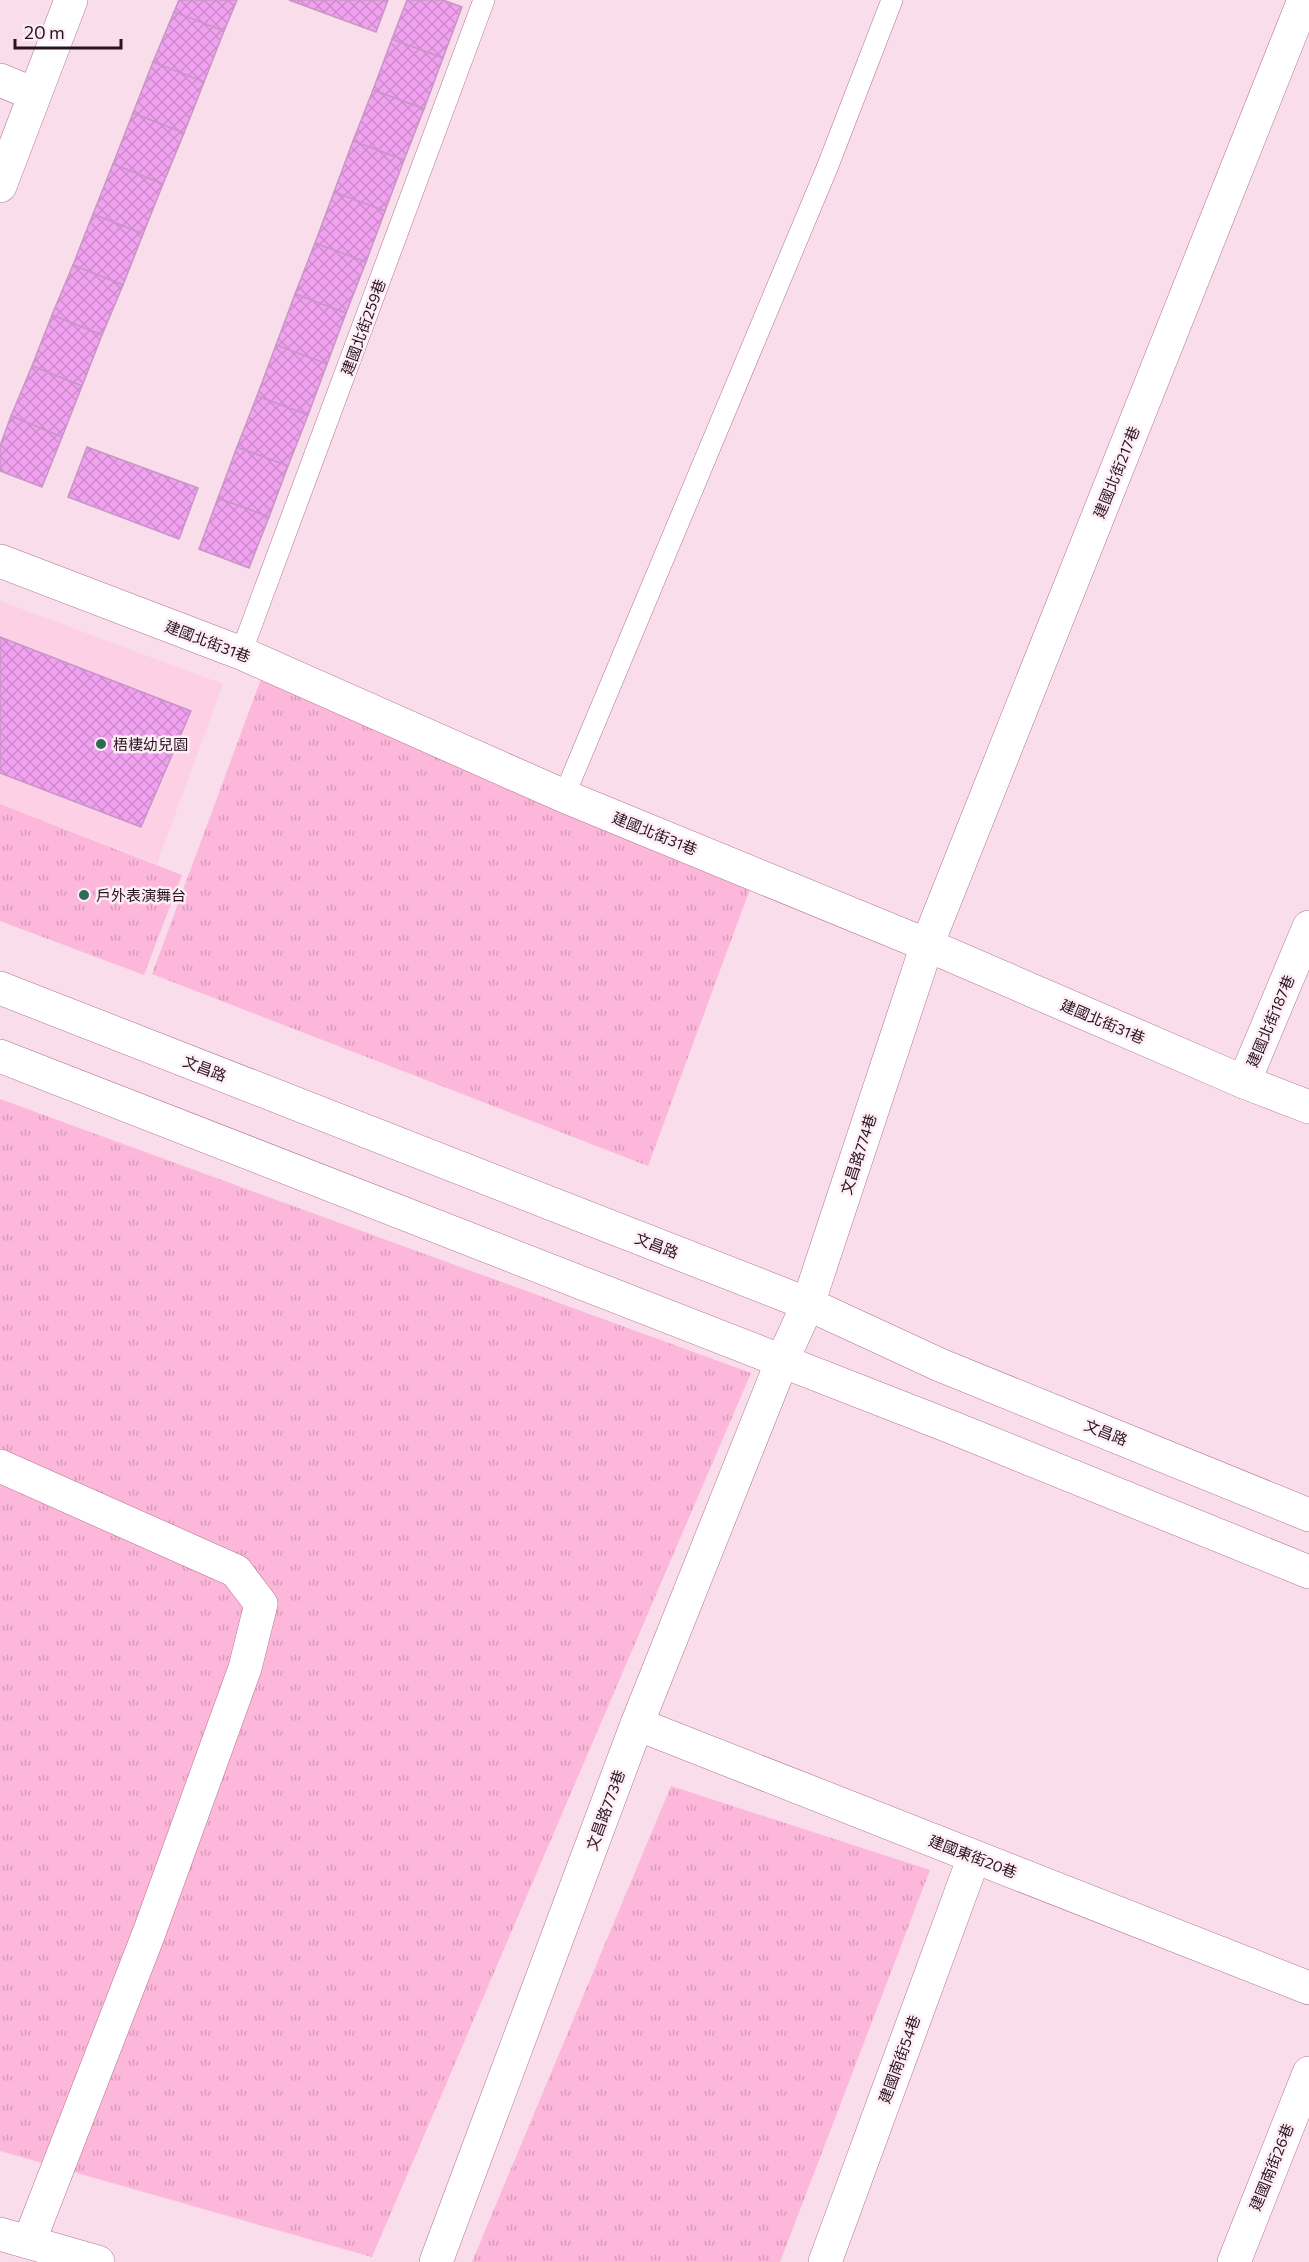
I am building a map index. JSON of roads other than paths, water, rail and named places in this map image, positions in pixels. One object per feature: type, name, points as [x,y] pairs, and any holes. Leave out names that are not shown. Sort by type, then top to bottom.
[{"type":"street","points":[[0,186],[71,0]]},
{"type":"street","name":"建國北街217巷","points":[[927,945],[1304,0]]},
{"type":"street","points":[[0,80],[34,94]]},
{"type":"street","name":"建國北街31巷","points":[[0,561],[241,653],[564,796],[927,945],[1244,1082],[1309,1107]]},
{"type":"street","name":"建國北街187巷","points":[[1244,1082],[1309,927]]},
{"type":"street","name":"文昌路774巷","points":[[782,1361],[808,1304],[927,945]]},
{"type":"street","name":"文昌路","points":[[0,988],[808,1304],[940,1365],[1309,1515]]},
{"type":"street","points":[[0,1056],[951,1427],[1309,1572]]},
{"type":"street","name":"文昌路773巷","points":[[436,2262],[637,1724],[782,1361]]},
{"type":"street","points":[[0,1466],[236,1571],[261,1604],[246,1668],[148,1934],[15,2238],[98,2262]]},
{"type":"street","name":"建國東街20巷","points":[[637,1724],[1309,1988]]},
{"type":"street","name":"建國南街54巷","points":[[825,2262],[974,1857]]},
{"type":"street","name":"建國南街26巷","points":[[1234,2262],[1309,2073]]},
{"type":"lane","name":"建國北街259巷","points":[[241,653],[484,0]]},
{"type":"lane","points":[[564,796],[827,168],[892,0]]},
{"type":"place","name":"梧棲幼兒園","points":[[101,744]]},
{"type":"place","name":"戶外表演舞台","points":[[84,895]]}]
